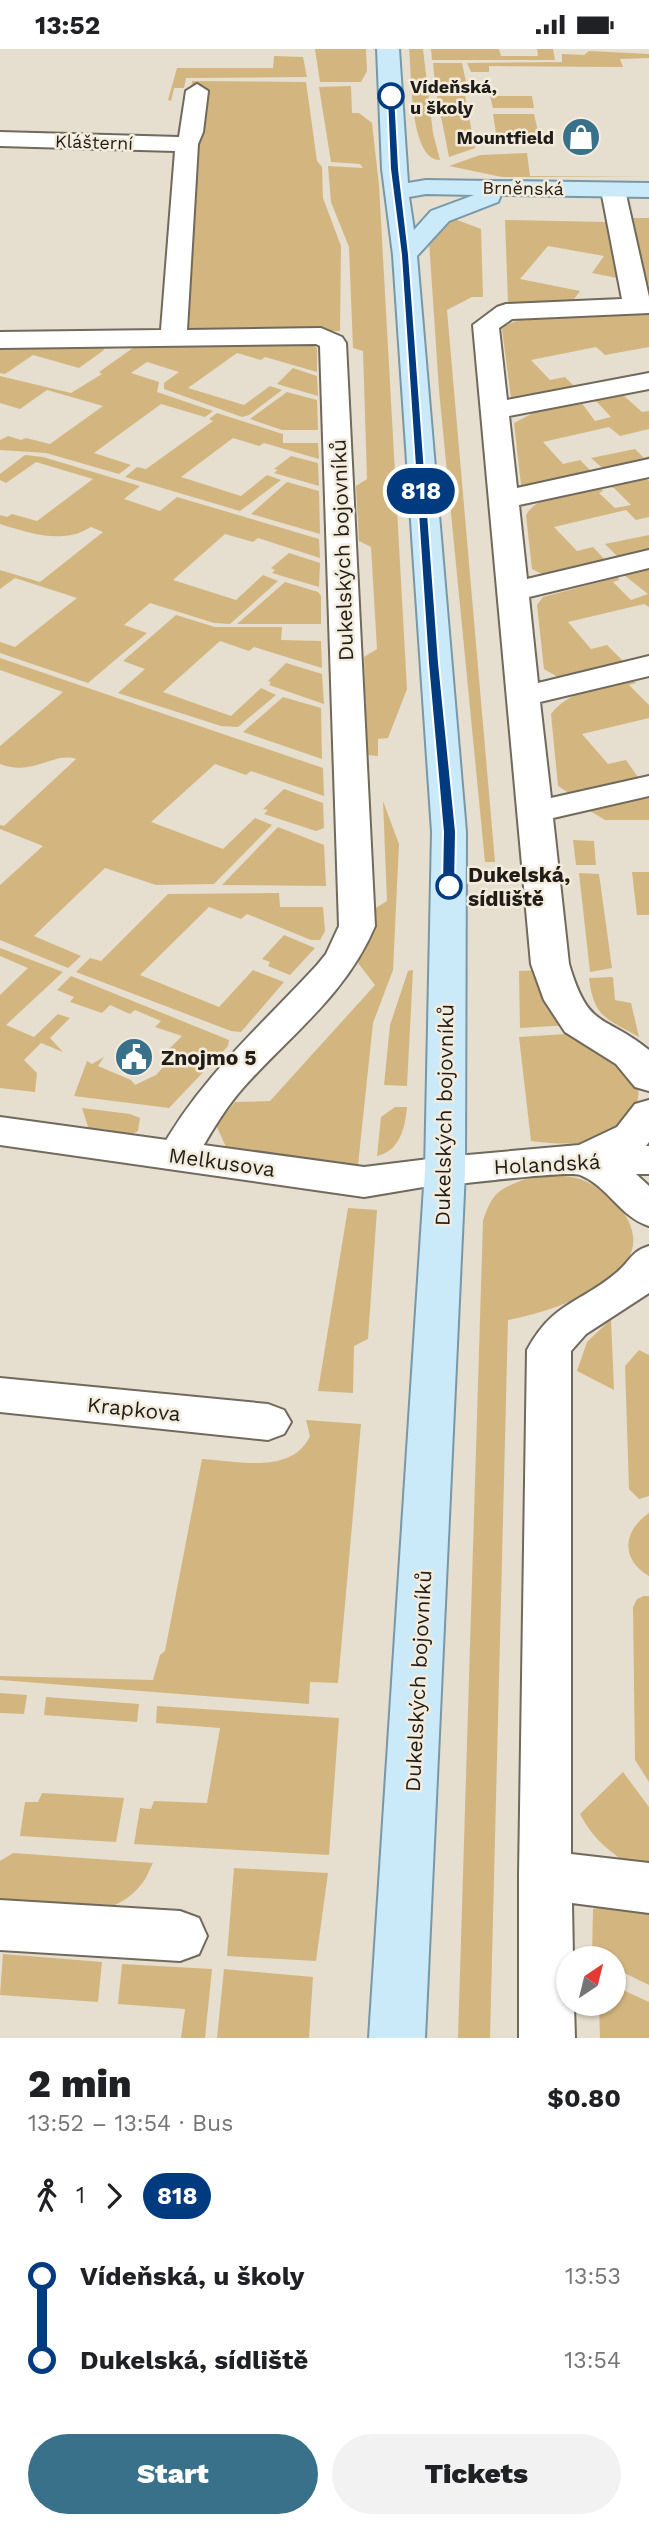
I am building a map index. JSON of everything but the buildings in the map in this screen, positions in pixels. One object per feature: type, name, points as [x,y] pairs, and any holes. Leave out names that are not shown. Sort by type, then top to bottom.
[{"type":"main road","name":"Dukelských bojovníků","points":[[388,49],[449,832],[445,1171],[397,2038]]},
{"type":"main road","points":[[394,131],[400,142],[426,161],[480,179],[603,189]]},
{"type":"main road","name":"Brněnská","points":[[398,193],[426,187],[649,190]]},
{"type":"main road","points":[[398,193],[421,197],[603,189]]},
{"type":"main road","points":[[405,255],[432,222],[446,212],[472,202],[512,194]]},
{"type":"street","points":[[173,338],[187,144],[192,132],[197,91]]},
{"type":"street","name":"Klášterní","points":[[0,139],[187,144]]},
{"type":"street","points":[[603,189],[643,305],[506,312],[486,325],[550,964],[559,997],[584,1028],[632,1057],[649,1078]]},
{"type":"street","name":"Dukelských bojovníků","points":[[0,340],[321,336],[333,342],[357,926],[343,958],[308,1000],[209,1101],[188,1132],[178,1155]]},
{"type":"street","points":[[494,411],[649,381]]},
{"type":"street","points":[[503,500],[649,468]]},
{"type":"street","points":[[513,591],[649,559]]},
{"type":"street","points":[[523,696],[649,666]]},
{"type":"street","points":[[535,812],[649,786]]},
{"type":"street","points":[[585,1159],[631,1137],[649,1114]]},
{"type":"street","name":"Melkusova","points":[[0,1131],[364,1182],[445,1171]]},
{"type":"street","points":[[585,1159],[613,1176],[649,1211]]},
{"type":"street","name":"Holandská","points":[[445,1171],[585,1159],[649,1160]]},
{"type":"street","points":[[547,2038],[545,1875],[549,1350],[564,1327],[627,1286],[649,1262]]},
{"type":"street","name":"Krapkova","points":[[0,1395],[268,1422]]},
{"type":"street","points":[[545,1875],[649,1888]]},
{"type":"street","points":[[0,1924],[180,1936]]},
{"type":"shaded area","points":[[315,49],[366,49],[367,71],[361,82],[320,82]]},
{"type":"shaded area","points":[[409,49],[423,49],[433,133],[440,160],[430,156],[422,146],[417,131]]},
{"type":"shaded area","points":[[431,49],[499,49],[501,56],[538,56],[537,49],[553,49],[555,60],[432,60]]},
{"type":"shaded area","points":[[589,51],[649,54],[649,58],[620,59],[623,67],[489,66],[489,72],[471,72],[467,63],[562,62],[562,54],[584,55]]},
{"type":"shaded area","points":[[274,56],[303,57],[307,77],[186,78],[184,88],[174,88],[171,101],[168,100],[177,68],[273,68]]},
{"type":"shaded area","points":[[433,63],[462,63],[466,82],[435,83]]},
{"type":"shaded area","points":[[192,81],[306,82],[317,161],[322,167],[323,198],[341,246],[340,331],[269,333],[186,330],[183,327],[203,90],[191,89]]},
{"type":"shaded area","points":[[351,86],[352,113],[359,113],[372,123],[379,185],[407,689],[388,738],[378,739],[378,756],[367,755],[364,657],[377,649],[371,547],[359,541],[356,486],[367,479],[363,351],[353,348],[349,247],[331,202],[328,166],[363,168],[360,164],[331,162],[319,87]]},
{"type":"shaded area","points":[[437,96],[465,96],[475,148],[449,157]]},
{"type":"shaded area","points":[[490,96],[532,96],[534,108],[493,108]]},
{"type":"shaded area","points":[[493,114],[534,114],[540,140],[497,140]]},
{"type":"shaded area","points":[[527,153],[530,176],[649,177],[502,177],[449,166],[480,155]]},
{"type":"shaded area","points":[[449,217],[481,229],[483,297],[472,297],[447,310],[495,862],[485,862],[439,390],[429,241]]},
{"type":"shaded area","points":[[633,218],[649,218],[649,285],[646,281]]},
{"type":"shaded area","points":[[505,220],[607,222],[617,278],[592,273],[604,256],[548,246],[520,279],[580,291],[572,302],[508,303]]},
{"type":"shaded area","points":[[549,315],[649,315],[649,347],[605,355],[596,347],[531,360],[550,380],[565,377],[578,390],[523,402],[511,398],[502,329],[512,322]]},
{"type":"shaded area","points":[[140,343],[308,343],[317,348],[317,372],[265,357],[261,360],[237,353],[188,388],[244,405],[270,386],[282,390],[249,415],[242,417],[164,389],[164,383],[179,372],[147,362],[131,373],[159,382],[157,392],[213,411],[205,417],[161,404],[94,453],[131,465],[119,474],[46,453],[0,450],[0,440],[8,436],[50,444],[103,406],[47,390],[20,409],[0,403],[0,376],[71,393],[102,374],[99,372]]},
{"type":"shaded area","points":[[102,344],[104,350],[79,368],[33,355],[5,374],[0,373],[0,345]]},
{"type":"shaded area","points":[[293,368],[317,376],[318,396],[277,384]]},
{"type":"shaded area","points":[[287,392],[317,400],[318,430],[282,430],[250,419]]},
{"type":"shaded area","points":[[622,394],[642,412],[649,411],[649,429],[620,436],[609,427],[543,442],[563,464],[580,460],[595,475],[533,489],[521,485],[514,423],[537,411],[581,402],[595,421],[611,417],[597,402],[588,400]]},
{"type":"shaded area","points":[[217,413],[283,434],[283,443],[318,443],[319,459],[264,443],[259,446],[233,438],[181,477],[241,496],[267,475],[281,480],[240,511],[125,477],[137,467],[146,469],[213,421],[209,419]]},
{"type":"shaded area","points":[[635,449],[644,458],[649,456],[649,463],[608,473],[591,458]]},
{"type":"shaded area","points":[[25,455],[43,457],[140,486],[124,499],[160,511],[177,497],[319,539],[320,558],[258,538],[253,542],[225,534],[173,580],[236,600],[263,575],[278,581],[230,624],[214,623],[150,603],[124,625],[147,633],[88,683],[0,653],[0,642],[15,647],[77,598],[15,578],[0,589],[0,570],[40,582],[103,532],[91,527],[69,535],[46,536],[0,524],[0,515],[7,517],[12,514],[37,521],[93,479],[36,462],[6,483],[0,480],[0,474]]},
{"type":"shaded area","points":[[291,456],[318,463],[319,486],[274,473],[278,470],[274,469]]},
{"type":"shaded area","points":[[644,477],[649,481],[649,517],[636,520],[626,510],[554,527],[577,551],[593,547],[608,563],[548,577],[532,569],[526,515],[532,508],[549,498],[600,487],[603,491],[599,493],[615,508],[631,505],[614,488],[605,486]]},
{"type":"shaded area","points":[[287,482],[319,491],[320,534],[251,514]]},
{"type":"shaded area","points":[[649,535],[649,554],[621,560],[605,544]]},
{"type":"shaded area","points":[[289,553],[320,563],[319,587],[272,573],[275,570],[271,568]]},
{"type":"shaded area","points":[[649,569],[649,607],[644,604],[568,622],[591,649],[607,645],[626,664],[561,679],[544,669],[537,605],[543,597],[618,577],[619,580],[613,582],[631,600],[648,594],[624,575]]},
{"type":"shaded area","points":[[285,582],[318,592],[321,596],[321,624],[237,624]]},
{"type":"shaded area","points":[[176,615],[215,627],[282,627],[281,640],[321,641],[322,668],[254,647],[249,651],[220,641],[163,692],[231,716],[261,688],[276,695],[238,727],[221,726],[118,693],[145,669],[123,661]]},
{"type":"shaded area","points":[[0,658],[323,768],[324,796],[251,771],[246,775],[215,764],[151,822],[223,849],[255,818],[272,825],[214,884],[156,885],[105,868],[34,936],[81,956],[68,968],[0,940],[0,885],[43,846],[0,829],[0,825],[4,826],[76,759],[59,758],[23,768],[0,764],[0,746],[63,692],[0,670]]},
{"type":"shaded area","points":[[286,663],[322,674],[324,704],[269,685],[271,682],[268,681]]},
{"type":"shaded area","points":[[633,680],[636,683],[629,685],[649,705],[649,718],[582,734],[608,764],[626,760],[640,780],[572,795],[558,786],[551,714],[577,694]]},
{"type":"shaded area","points":[[283,697],[321,708],[322,759],[243,732]]},
{"type":"shaded area","points":[[284,789],[323,803],[324,828],[316,831],[264,814],[268,810],[263,809]]},
{"type":"shaded area","points":[[649,796],[649,820],[605,820],[587,809]]},
{"type":"shaded area","points":[[383,801],[399,844],[393,970],[373,1023],[358,1165],[226,1147],[216,1125],[235,1102],[270,1101],[375,985],[358,963],[371,933],[374,909],[387,901]]},
{"type":"shaded area","points":[[278,827],[324,845],[326,886],[222,885]]},
{"type":"shaded area","points":[[573,840],[594,841],[596,865],[576,865]]},
{"type":"shaded area","points":[[632,872],[649,872],[649,915],[637,915]]},
{"type":"shaded area","points":[[579,873],[599,874],[612,968],[590,972]]},
{"type":"shaded area","points":[[279,893],[280,907],[323,907],[325,931],[320,940],[311,940],[247,914],[241,919],[209,907],[140,975],[219,1007],[253,970],[284,982],[241,1032],[231,1031],[76,972],[90,958],[101,961],[168,894]]},
{"type":"shaded area","points":[[284,935],[315,948],[290,975],[268,966],[270,962],[262,959]]},
{"type":"shaded area","points":[[0,948],[63,972],[6,1025],[34,1037],[58,1014],[70,1018],[50,1038],[63,1052],[41,1043],[24,1060],[37,1073],[35,1092],[0,1088],[0,995],[28,968],[0,956]]},
{"type":"shaded area","points":[[413,970],[407,1086],[384,1085],[390,1025],[408,971]]},
{"type":"shaded area","points":[[547,970],[570,1025],[520,1028],[519,971]]},
{"type":"shaded area","points":[[71,976],[229,1040],[228,1046],[169,1108],[74,1096],[87,1061],[92,1064],[104,1057],[98,1066],[131,1080],[135,1085],[156,1075],[177,1052],[169,1049],[182,1036],[155,1027],[161,1021],[135,1010],[130,1014],[110,1005],[102,1013],[70,1002],[74,997],[57,990]]},
{"type":"shaded area","points":[[613,977],[615,1000],[631,1003],[639,1037],[610,1021],[594,1001],[589,978]]},
{"type":"shaded area","points":[[582,1033],[617,1055],[632,1070],[638,1094],[633,1115],[624,1127],[597,1141],[563,1144],[531,1141],[519,1037]]},
{"type":"shaded area","points":[[395,1107],[407,1107],[403,1130],[391,1149],[377,1156],[381,1117]]},
{"type":"shaded area","points":[[82,1108],[130,1114],[140,1118],[138,1131],[130,1135],[89,1130]]},
{"type":"shaded area","points":[[531,1177],[574,1177],[603,1192],[623,1211],[633,1235],[632,1248],[618,1273],[590,1292],[556,1307],[508,1320],[490,2038],[458,2038],[483,1221],[491,1202],[500,1191]]},
{"type":"shaded area","points":[[348,1208],[377,1210],[368,1339],[354,1346],[353,1393],[318,1391]]},
{"type":"shaded area","points":[[611,1319],[614,1390],[577,1371],[587,1342]]},
{"type":"shaded area","points":[[639,1350],[649,1355],[649,1496],[639,1499],[629,1489],[625,1366]]},
{"type":"shaded area","points":[[306,1420],[361,1424],[338,1683],[310,1682],[309,1704],[0,1680],[0,1676],[153,1680],[160,1655],[165,1651],[202,1459],[247,1463],[277,1461],[302,1448],[310,1436]]},
{"type":"shaded area","points":[[649,1513],[649,1576],[633,1562],[628,1545],[634,1528]]},
{"type":"shaded area","points":[[649,1596],[649,1782],[635,1760],[633,1607],[637,1599]]},
{"type":"shaded area","points":[[0,1693],[27,1695],[24,1714],[0,1713]]},
{"type":"shaded area","points":[[46,1697],[139,1704],[137,1722],[44,1715]]},
{"type":"shaded area","points":[[157,1706],[339,1718],[329,1855],[134,1844],[140,1808],[151,1809],[154,1801],[207,1803],[220,1728],[156,1723]]},
{"type":"shaded area","points":[[623,1772],[649,1807],[649,1863],[640,1872],[599,1840],[580,1814]]},
{"type":"shaded area","points":[[42,1793],[124,1798],[116,1842],[20,1836],[25,1802],[38,1802]]},
{"type":"shaded area","points":[[13,1853],[153,1863],[140,1886],[126,1899],[93,1912],[55,1914],[0,1909],[0,1861]]},
{"type":"shaded area","points":[[234,1868],[328,1873],[316,1961],[227,1956]]},
{"type":"shaded area","points":[[607,1906],[649,1911],[649,1985],[626,1974],[626,1946],[592,1946],[593,1909]]},
{"type":"shaded area","points":[[3,1954],[102,1962],[98,2002],[0,1995]]},
{"type":"shaded area","points":[[122,1964],[212,1969],[205,2038],[181,2038],[185,2009],[118,2004]]},
{"type":"shaded area","points":[[224,1969],[313,1977],[309,2038],[217,2038]]},
{"type":"shaded area","points":[[626,1991],[649,2002],[649,2038],[600,2038],[599,2016],[626,2016]]},
{"type":"bus line","name":"818","points":[[391,96],[394,169],[405,255],[434,663],[449,832],[449,886]]},
{"type":"place","name":"Vídeňská, u školy","points":[[391,96]]},
{"type":"place","name":"Mountfield","points":[[581,137]]},
{"type":"place","name":"Dukelská, sídliště","points":[[449,886]]},
{"type":"place","name":"Znojmo 5","points":[[134,1057]]}]
